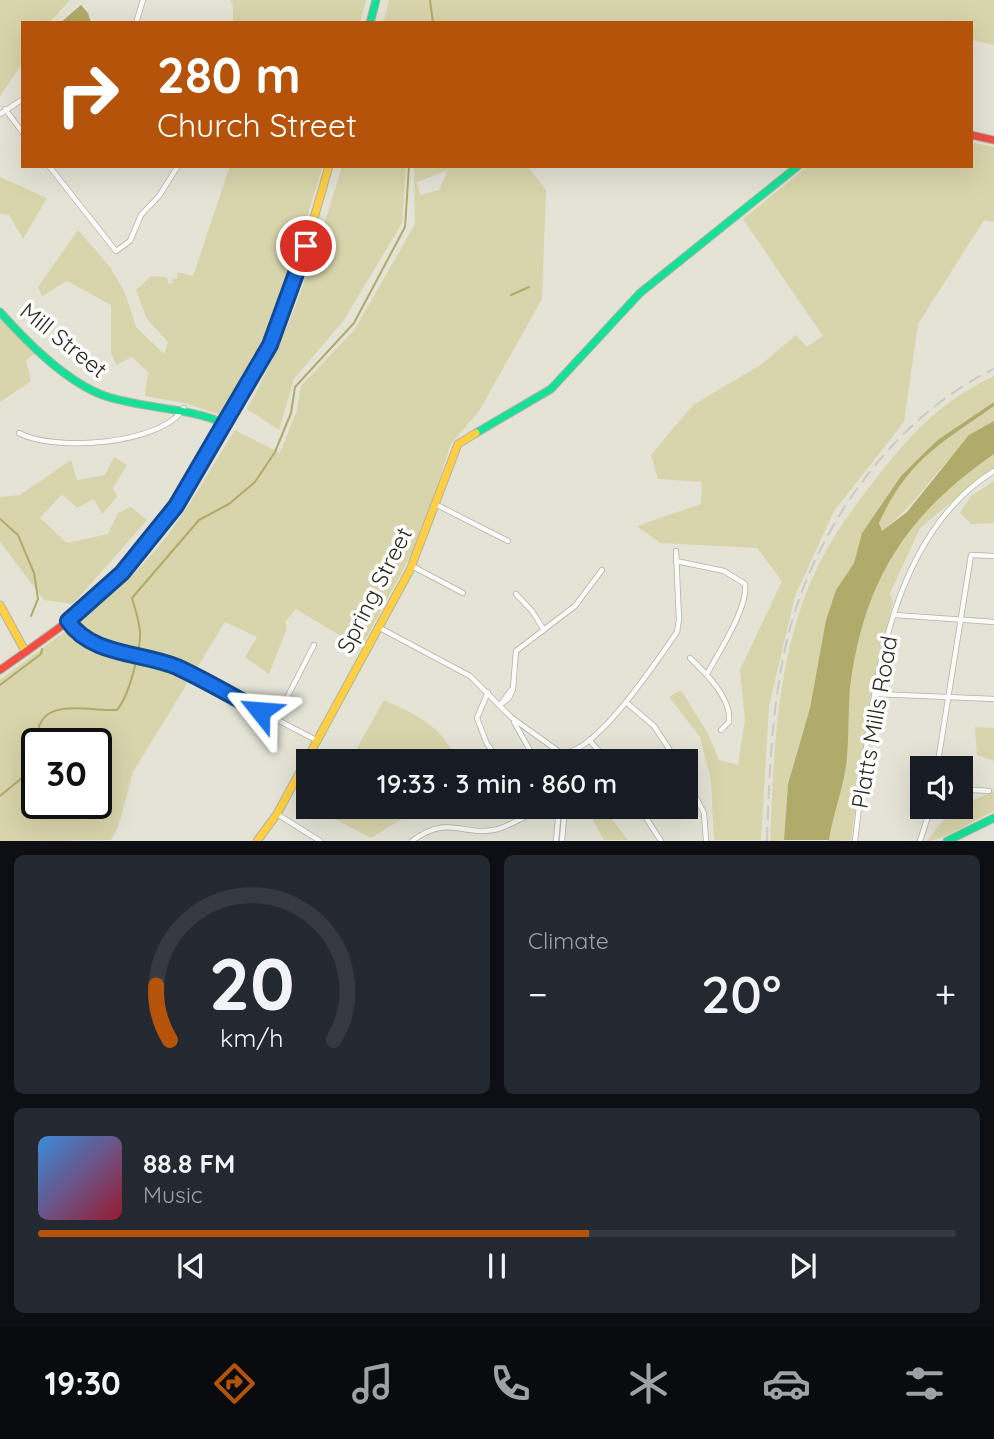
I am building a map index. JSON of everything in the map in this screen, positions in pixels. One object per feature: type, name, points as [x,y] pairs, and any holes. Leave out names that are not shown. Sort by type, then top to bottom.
[{"type":"main road","points":[[371,21],[376,0]]},
{"type":"main road","points":[[973,135],[994,140]]},
{"type":"main road","points":[[0,670],[68,621],[122,573],[146,547],[176,506],[226,424],[275,335],[300,268],[328,168]]},
{"type":"main road","name":"Spring Street","points":[[257,841],[277,814],[412,566],[458,444],[551,389],[568,374],[640,293],[796,168]]},
{"type":"main road","name":"Mill Street","points":[[0,312],[28,340],[95,392],[119,399],[185,407],[226,424]]},
{"type":"main road","points":[[0,605],[25,651]]},
{"type":"main road","points":[[947,841],[994,818]]},
{"type":"street","points":[[137,21],[144,0]]},
{"type":"street","points":[[21,100],[2,112],[21,131]]},
{"type":"street","points":[[51,168],[116,251],[130,241],[141,215],[159,196],[177,168]]},
{"type":"street","points":[[19,433],[45,440],[103,443],[159,427],[179,416],[185,407]]},
{"type":"street","name":"Platts Mills Road","points":[[855,841],[883,652],[895,615],[920,552],[934,527],[961,495],[994,471]]},
{"type":"street","points":[[435,504],[508,541]]},
{"type":"street","points":[[377,627],[470,676],[512,718],[561,753],[569,754],[589,740],[627,703],[677,632],[679,620],[676,551]]},
{"type":"street","points":[[939,756],[971,555],[994,556]]},
{"type":"street","points":[[677,561],[724,571],[745,584],[746,592],[736,621],[707,674]]},
{"type":"street","points":[[412,566],[463,593]]},
{"type":"street","points":[[500,705],[509,698],[513,689],[516,651],[575,607],[602,570]]},
{"type":"street","points":[[516,594],[527,604],[544,631]]},
{"type":"street","points":[[895,615],[994,622]]},
{"type":"street","points":[[68,621],[91,642],[180,669],[316,740]]},
{"type":"street","points":[[276,719],[314,645]]},
{"type":"street","points":[[690,658],[707,674],[729,711],[729,722],[721,730]]},
{"type":"street","points":[[488,692],[477,718],[484,738],[492,749]]},
{"type":"street","points":[[876,694],[994,699]]},
{"type":"street","points":[[627,703],[654,726],[669,749]]},
{"type":"street","points":[[512,718],[529,749]]},
{"type":"street","points":[[589,740],[597,749]]},
{"type":"street","points":[[973,790],[989,791]]},
{"type":"street","points":[[698,801],[704,813],[706,841]]},
{"type":"street","points":[[277,814],[320,841]]},
{"type":"street","points":[[412,841],[426,830],[444,826],[497,829],[518,819]]},
{"type":"street","points":[[556,841],[558,819]]},
{"type":"street","points":[[562,841],[564,819]]},
{"type":"street","points":[[647,819],[661,841]]},
{"type":"street","points":[[920,841],[926,819]]},
{"type":"shaded area","points":[[0,0],[70,0],[51,21],[21,21],[21,65],[0,96]]},
{"type":"shaded area","points":[[229,0],[366,0],[361,21],[233,21],[233,4]]},
{"type":"shaded area","points":[[389,0],[994,0],[994,45],[973,40],[973,21],[384,21]]},
{"type":"shaded area","points":[[81,5],[90,21],[62,21]]},
{"type":"shaded area","points":[[973,142],[994,147],[994,222],[984,220],[918,324],[904,422],[834,511],[795,596],[769,706],[761,840],[714,840],[711,780],[700,737],[669,697],[681,690],[707,732],[719,760],[738,765],[745,720],[740,670],[782,581],[757,548],[660,543],[637,526],[701,504],[702,482],[658,479],[651,455],[693,405],[762,364],[796,335],[807,347],[823,336],[743,219],[806,168],[973,168]]},
{"type":"shaded area","points":[[229,168],[322,168],[276,315],[245,381],[221,415],[185,403],[145,396],[148,372],[132,357],[116,365],[111,353],[111,305],[67,281],[42,296],[38,287],[78,230],[110,267],[125,293],[136,327],[164,354],[168,342],[147,319],[136,290],[151,276],[167,277],[169,284],[173,283],[172,278],[177,279],[178,272],[193,276]]},
{"type":"shaded area","points":[[341,168],[406,168],[402,223],[344,320],[294,379],[279,430],[247,409],[289,321],[323,229]]},
{"type":"shaded area","points":[[414,168],[529,168],[546,190],[542,299],[479,411],[451,444],[419,540],[361,648],[296,609],[285,622],[287,628],[269,674],[245,657],[257,637],[225,622],[133,772],[118,827],[111,840],[0,841],[0,680],[79,621],[117,589],[152,554],[196,494],[235,430],[280,453],[297,410],[301,386],[355,329],[415,224]],"holes":[[[448,170],[439,190],[420,195],[417,182]]]},
{"type":"shaded area","points":[[0,177],[47,198],[23,239],[9,215],[0,213]]},
{"type":"shaded area","points":[[0,318],[37,352],[26,360],[31,381],[0,402]]},
{"type":"shaded area","points":[[994,376],[994,402],[939,439],[921,456],[901,476],[862,533],[854,563],[836,590],[826,620],[810,708],[788,784],[784,840],[770,841],[776,735],[786,664],[805,596],[819,564],[854,508],[916,431],[959,396]]},
{"type":"shaded area","points":[[994,402],[994,406],[942,443],[914,468],[890,501],[879,523],[882,531],[907,512],[969,435],[994,421],[994,454],[936,501],[913,526],[894,553],[866,614],[850,687],[846,767],[829,840],[784,840],[788,784],[810,708],[826,620],[836,590],[854,563],[862,533],[901,476],[921,456],[939,439]]},
{"type":"shaded area","points":[[994,406],[994,421],[962,445],[911,503],[882,531],[879,523],[890,501],[914,468],[942,443]]},
{"type":"shaded area","points":[[994,454],[994,467],[920,528],[890,593],[893,602],[869,707],[851,840],[829,841],[848,688],[866,613],[880,578],[906,531],[928,506]]},
{"type":"shaded area","points":[[114,457],[127,465],[113,488],[117,497],[102,514],[94,499],[77,508],[62,494],[40,518],[67,543],[108,534],[118,513],[131,507],[147,520],[73,604],[44,600],[0,542],[0,497],[20,495],[71,460],[77,480],[105,475]]},
{"type":"shaded area","points":[[994,481],[994,523],[971,524],[960,513],[971,496]]},
{"type":"shaded area","points":[[384,700],[427,723],[451,749],[359,749],[357,748]]},
{"type":"shaded area","points":[[975,727],[994,728],[994,761],[977,755]]},
{"type":"shaded area","points":[[994,791],[994,811],[951,833],[928,841],[945,819],[973,819],[974,800]]},
{"type":"shaded area","points":[[335,819],[402,819],[371,838]]},
{"type":"shaded area","points":[[593,819],[611,819],[628,840],[604,840]]},
{"type":"waterway","points":[[430,0],[433,21]]},
{"type":"waterway","points":[[38,728],[44,717],[54,711],[79,708],[117,710],[126,694],[139,649],[139,623],[132,598],[199,520],[229,504],[255,482],[275,452],[291,413],[295,387],[354,323],[405,227],[409,168]]},
{"type":"waterway","points":[[511,295],[529,287]]},
{"type":"waterway","points":[[0,519],[18,535],[34,573],[38,599],[31,616]]},
{"type":"waterway","points":[[0,685],[41,654],[42,649]]},
{"type":"waterway","points":[[0,796],[21,779]]},
{"type":"railway","points":[[767,841],[772,740],[782,665],[799,599],[816,559],[837,519],[862,482],[891,448],[922,417],[957,390],[994,369]]},
{"type":"traffic: fast","points":[[371,21],[376,0]]},
{"type":"traffic: fast","points":[[476,433],[551,389],[640,293],[796,168]]},
{"type":"traffic: fast","points":[[0,312],[48,360],[90,390],[120,400],[196,414],[226,424]]},
{"type":"traffic: fast","points":[[947,841],[994,818]]},
{"type":"traffic: slow","points":[[200,467],[275,335],[300,267],[328,168]]},
{"type":"traffic: slow","points":[[257,841],[277,814],[410,570],[458,444],[476,433]]},
{"type":"traffic: slow","points":[[0,605],[25,651]]},
{"type":"traffic: jam","points":[[973,135],[994,140]]},
{"type":"traffic: jam","points":[[0,670],[64,624],[109,586],[154,534],[200,467]]},
{"type":"route","points":[[260,711],[172,665],[97,645],[75,630],[68,621],[122,573],[146,547],[176,506],[270,345],[306,246]]}]
